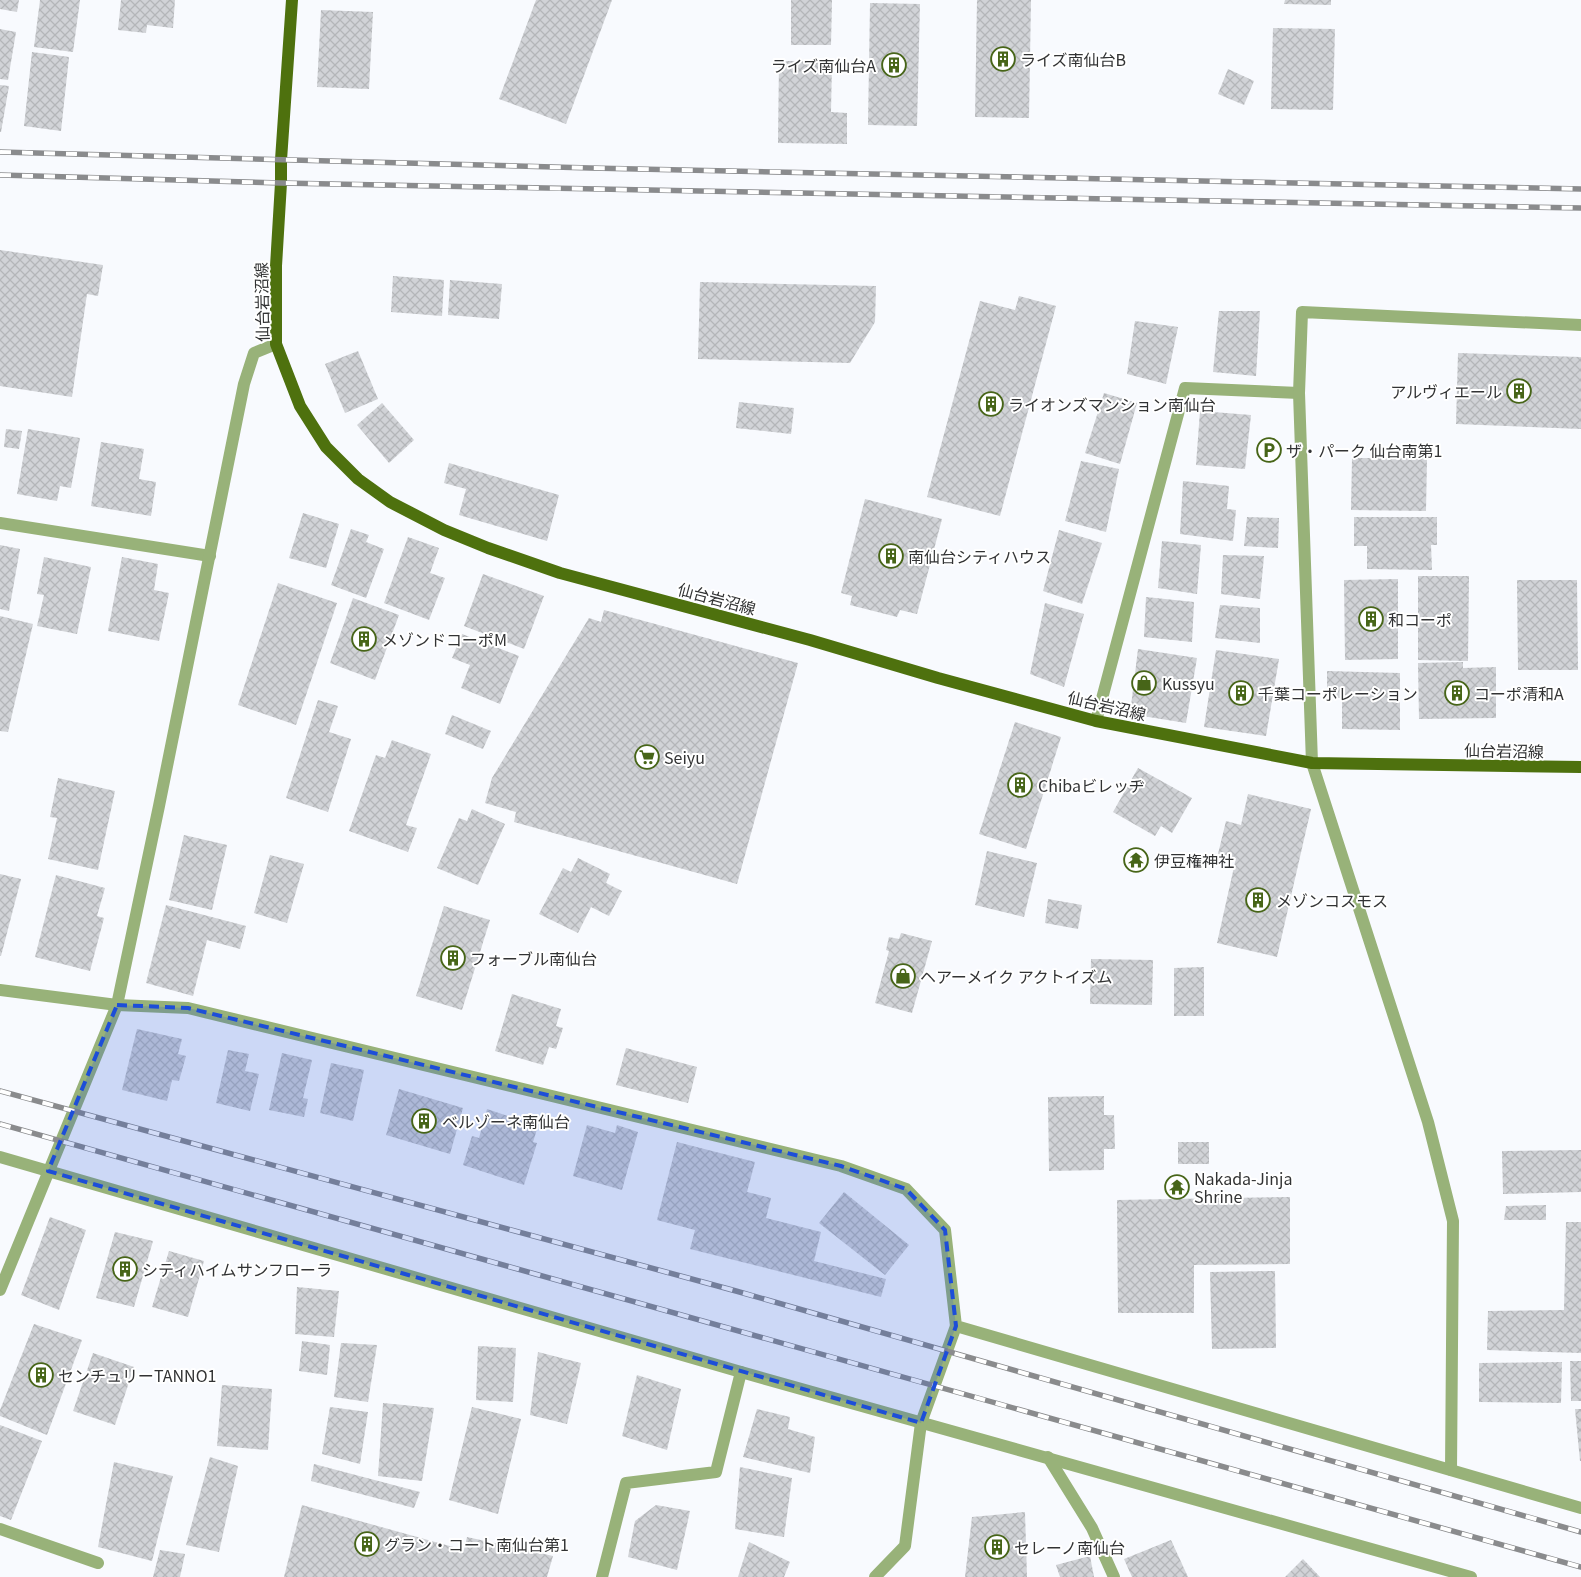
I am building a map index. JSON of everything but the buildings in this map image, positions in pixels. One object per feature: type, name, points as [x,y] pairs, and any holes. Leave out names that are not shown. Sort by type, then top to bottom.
[{"type":"main road","name":"仙台岩沼線","points":[[292,0],[280,160],[281,183],[276,266],[276,344],[300,406],[326,447],[358,479],[390,502],[444,530],[488,548],[560,573],[810,640],[938,678],[1096,721],[1312,763],[1581,767]]},
{"type":"street","points":[[1451,1470],[1452,1221],[1428,1122],[1312,763],[1299,393],[1302,312],[1581,325]]},
{"type":"street","points":[[0,1290],[117,1005],[244,384],[254,353],[276,344]]},
{"type":"street","points":[[1096,721],[1185,388],[1299,393]]},
{"type":"street","points":[[0,523],[210,556]]},
{"type":"street","points":[[0,990],[117,1005],[188,1008],[841,1166],[906,1189],[945,1230],[956,1326],[921,1423],[905,1546],[876,1577]]},
{"type":"street","points":[[0,1157],[740,1372],[1471,1577]]},
{"type":"street","points":[[956,1326],[1581,1508]]},
{"type":"street","points":[[602,1577],[626,1483],[716,1472],[740,1372]]},
{"type":"street","points":[[1048,1457],[1092,1528],[1114,1577]]},
{"type":"street","points":[[0,1529],[98,1563]]},
{"type":"highlighted area","points":[[117,1005],[188,1008],[841,1166],[906,1189],[945,1230],[956,1326],[921,1423],[48,1171]]},
{"type":"railway","points":[[0,152],[590,168],[1581,189]]},
{"type":"railway","points":[[0,175],[281,183],[1581,208]]},
{"type":"railway","points":[[0,1091],[736,1291],[1581,1532]]},
{"type":"railway","points":[[0,1124],[1581,1567]]},
{"type":"place","name":"ライズ南仙台B","points":[[1003,59]]},
{"type":"place","name":"ライズ南仙台A","points":[[894,65]]},
{"type":"place","name":"アルヴィエール","points":[[1519,391]]},
{"type":"place","name":"ライオンズマンション南仙台","points":[[991,404]]},
{"type":"place","name":"ザ・パーク 仙台南第1","points":[[1269,450]]},
{"type":"place","name":"南仙台シティハウス","points":[[891,556]]},
{"type":"place","name":"和コーポ","points":[[1371,619]]},
{"type":"place","name":"メゾンドコーポM","points":[[364,639]]},
{"type":"place","name":"Kussyu","points":[[1144,683]]},
{"type":"place","name":"千葉コーポレーション","points":[[1241,693]]},
{"type":"place","name":"コーポ清和A","points":[[1457,693]]},
{"type":"place","name":"Seiyu","points":[[647,757]]},
{"type":"place","name":"Chibaビレッヂ","points":[[1020,785]]},
{"type":"place","name":"伊豆権神社","points":[[1136,860]]},
{"type":"place","name":"メゾンコスモス","points":[[1258,900]]},
{"type":"place","name":"フォーブル南仙台","points":[[453,958]]},
{"type":"place","name":"ヘアーメイク アクトイズム","points":[[903,976]]},
{"type":"place","name":"ベルゾーネ南仙台","points":[[424,1121]]},
{"type":"place","name":"Nakada-Jinja Shrine","points":[[1177,1187]]},
{"type":"place","name":"シティハイムサンフローラ","points":[[125,1269]]},
{"type":"place","name":"センチュリーTANNO1","points":[[41,1375]]},
{"type":"place","name":"グラン・コート南仙台第1","points":[[367,1544]]},
{"type":"place","name":"セレーノ南仙台","points":[[997,1547]]}]
